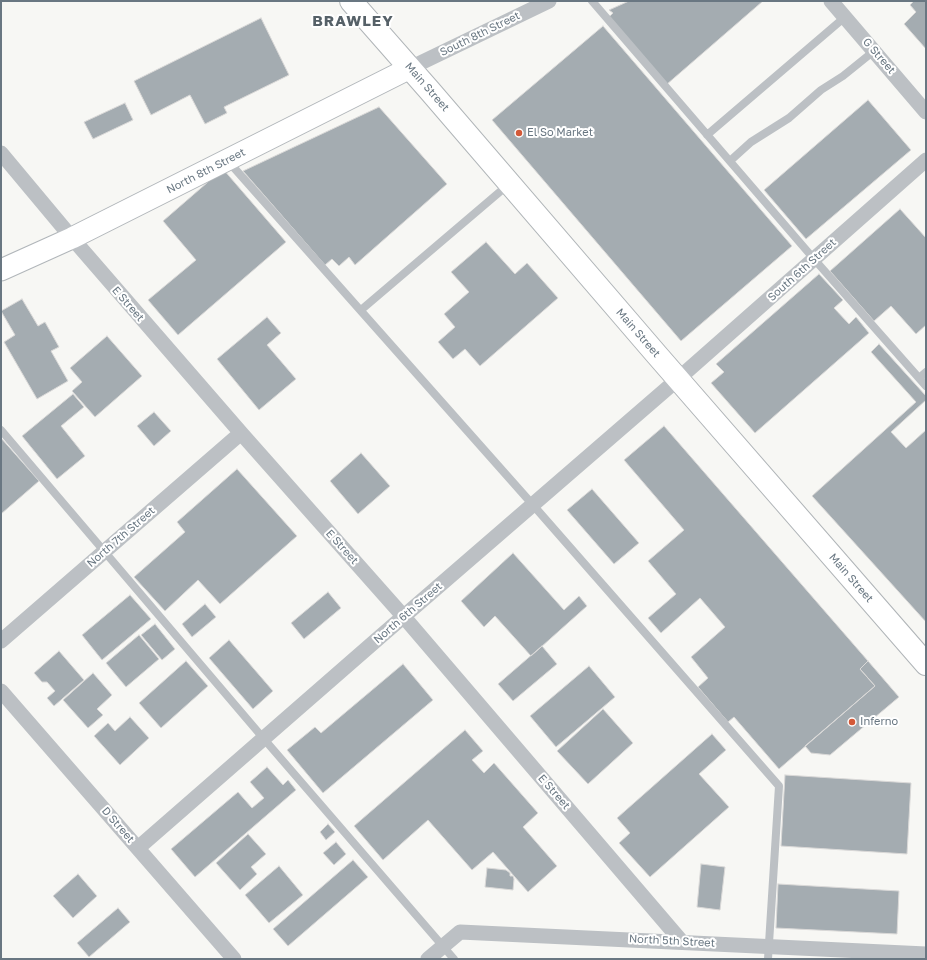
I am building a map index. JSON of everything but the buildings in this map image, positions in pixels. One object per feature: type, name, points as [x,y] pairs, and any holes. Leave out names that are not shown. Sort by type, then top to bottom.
[{"type":"main road","name":"Main Street","points":[[351,1],[926,664]]},
{"type":"main road","name":"North 8th Street","points":[[1,270],[72,238],[410,68]]},
{"type":"street","name":"South 8th Street","points":[[410,68],[549,1]]},
{"type":"street","name":"G Street","points":[[831,1],[926,112]]},
{"type":"street","name":"E Street","points":[[1,153],[72,238],[241,433],[404,617],[682,942]]},
{"type":"street","name":"South 6th Street","points":[[678,379],[926,160]]},
{"type":"street","name":"North 6th Street","points":[[138,848],[678,379]]},
{"type":"street","name":"North 7th Street","points":[[1,641],[241,433]]},
{"type":"street","name":"D Street","points":[[1,691],[234,959]]},
{"type":"street","name":"North 5th Street","points":[[428,959],[460,932],[682,942],[768,952],[926,954]]},
{"type":"lane","points":[[592,1],[814,259],[926,386]]},
{"type":"lane","points":[[707,135],[845,17]]},
{"type":"lane","points":[[730,161],[751,142],[789,118],[821,90],[843,76],[874,51]]},
{"type":"lane","points":[[228,160],[779,786],[768,952]]},
{"type":"lane","points":[[361,310],[510,183]]},
{"type":"lane","points":[[919,378],[926,372]]},
{"type":"lane","points":[[1,430],[264,739],[454,959]]},
{"type":"place","name":"El So Market","points":[[519,133]]},
{"type":"place","name":"Inferno","points":[[852,722]]},
{"type":"district","name":"BRAWLEY","points":[[353,21]]}]
